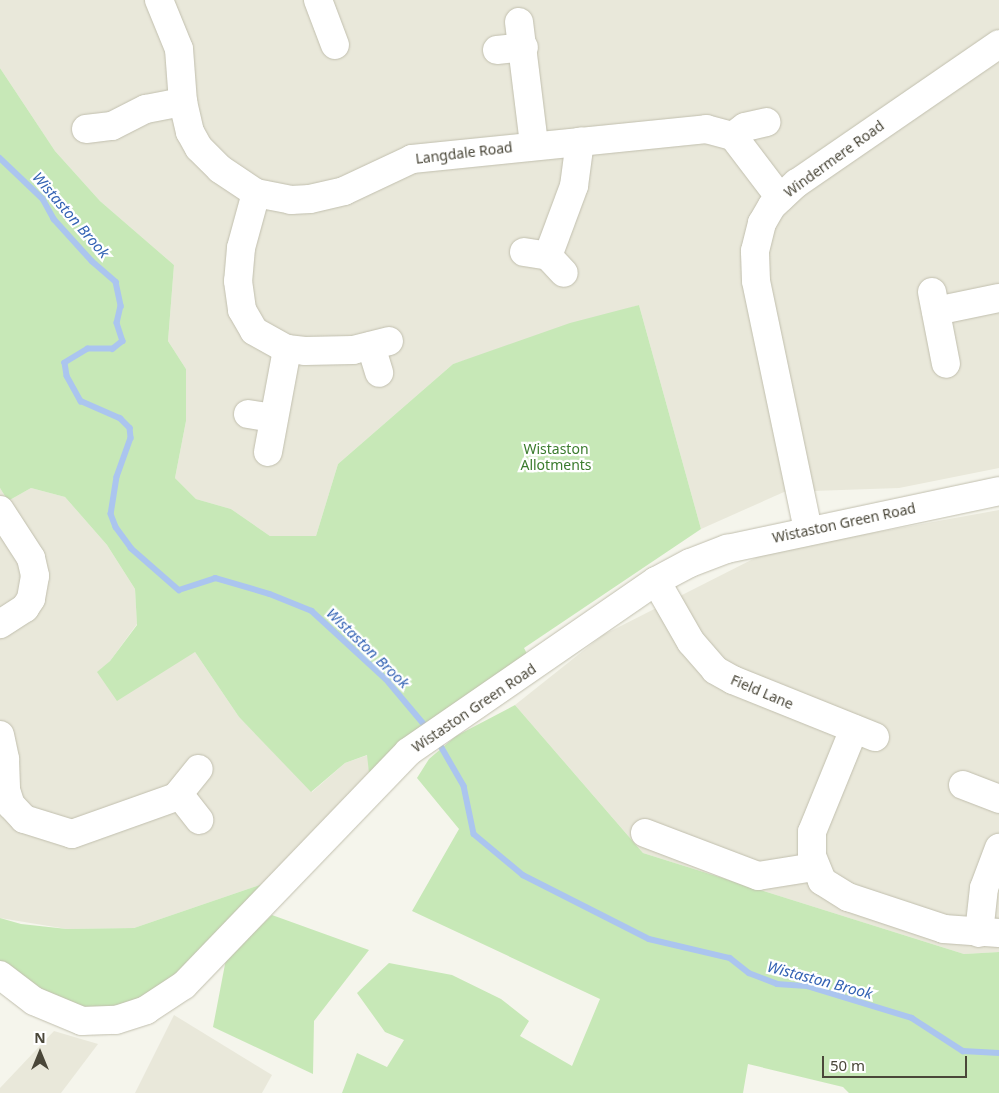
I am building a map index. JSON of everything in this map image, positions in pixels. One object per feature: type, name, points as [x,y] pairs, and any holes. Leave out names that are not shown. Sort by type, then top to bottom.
[{"type":"street","name":"Langdale Road","points":[[158,0],[179,49],[182,102],[190,132],[199,148],[220,169],[256,193],[291,200],[310,199],[344,191],[412,159],[706,128],[733,136]]},
{"type":"street","points":[[318,0],[335,45]]},
{"type":"street","points":[[497,50],[522,34],[534,145]]},
{"type":"street","name":"Windermere Road","points":[[808,530],[754,264],[762,223],[780,198],[825,163],[999,44]]},
{"type":"street","points":[[86,129],[112,126],[146,109],[182,102]]},
{"type":"street","points":[[766,122],[745,127],[733,136],[780,198]]},
{"type":"street","points":[[546,261],[574,186],[580,141]]},
{"type":"street","points":[[256,193],[241,248],[239,297],[244,315],[254,331],[287,349],[322,352],[380,344],[379,373]]},
{"type":"street","points":[[946,364],[934,302],[999,298]]},
{"type":"street","points":[[268,452],[261,416],[287,349]]},
{"type":"street","name":"Wistaston Green Road","points":[[0,975],[34,1001],[82,1021],[116,1020],[146,1010],[184,985],[408,752],[656,581],[714,553],[808,530],[999,491]]},
{"type":"street","points":[[0,510],[31,558],[36,576],[31,599],[25,608],[0,624]]},
{"type":"street","name":"Field Lane","points":[[656,581],[695,648],[716,670],[733,680],[864,733],[812,832],[814,867]]},
{"type":"street","points":[[0,735],[6,759],[6,790],[11,805],[24,819],[47,828],[72,834],[144,811],[179,794],[199,769]]},
{"type":"street","points":[[963,785],[999,799]]},
{"type":"street","points":[[179,794],[200,820]]},
{"type":"street","points":[[661,830],[689,851],[758,876],[814,867],[822,881],[837,893],[944,929],[989,933],[984,888],[999,848]]},
{"type":"shaded area","points":[[0,0],[999,0],[999,468],[899,488],[784,492],[701,529],[639,305],[453,364],[338,464],[316,536],[270,536],[231,509],[196,499],[175,478],[186,421],[186,369],[168,341],[174,265],[100,201],[55,151],[0,68]]},
{"type":"shaded area","points":[[0,488],[8,501],[31,488],[65,497],[107,545],[135,589],[137,624],[110,661],[98,672],[195,652],[239,717],[312,792],[345,763],[368,755],[370,776],[277,879],[134,928],[67,929],[0,918]]},
{"type":"shaded area","points":[[999,510],[999,952],[964,954],[643,853],[515,705],[603,635],[767,552]]},
{"type":"shaded area","points":[[174,1015],[272,1075],[262,1093],[135,1093]]},
{"type":"shaded area","points":[[54,1031],[98,1044],[61,1093],[0,1093],[0,1088]]},
{"type":"green space","name":"Wistaston Allotments","points":[[0,68],[55,151],[100,201],[174,265],[168,341],[186,369],[186,421],[175,478],[196,499],[231,509],[270,536],[316,536],[338,464],[453,364],[570,323],[639,305],[701,529],[524,648],[534,667],[371,791],[367,755],[345,763],[311,792],[239,717],[195,652],[117,701],[97,672],[110,661],[137,625],[135,589],[107,545],[65,497],[31,488],[8,501],[0,488]]},
{"type":"green space","points":[[515,705],[643,853],[964,954],[999,952],[999,1093],[849,1093],[843,1087],[748,1064],[743,1093],[342,1093],[357,1053],[387,1067],[404,1040],[385,1032],[357,993],[389,963],[452,975],[501,999],[529,1021],[520,1036],[572,1066],[600,999],[412,911],[459,829],[417,778],[429,759],[456,736]]},
{"type":"green space","points":[[277,879],[145,1002],[83,1012],[36,993],[0,966],[0,918],[21,924],[67,929],[134,928]]},
{"type":"green space","points":[[272,915],[369,950],[314,1021],[313,1074],[213,1027],[226,959]]},
{"type":"waterway","name":"Wistaston Brook","points":[[0,158],[43,199],[54,219],[92,261],[116,282],[121,306],[117,323],[123,341],[113,349],[88,349],[65,363],[67,376],[81,401],[120,418],[130,428],[131,438],[117,477],[111,514],[116,527],[131,548],[179,590],[215,578],[270,594],[312,611],[386,679],[429,730]]},
{"type":"waterway","name":"Wistaston Brook","points":[[438,741],[464,786],[474,834],[523,875],[649,939],[730,958],[749,973],[777,984],[807,986],[912,1018],[963,1051],[999,1053]]}]
